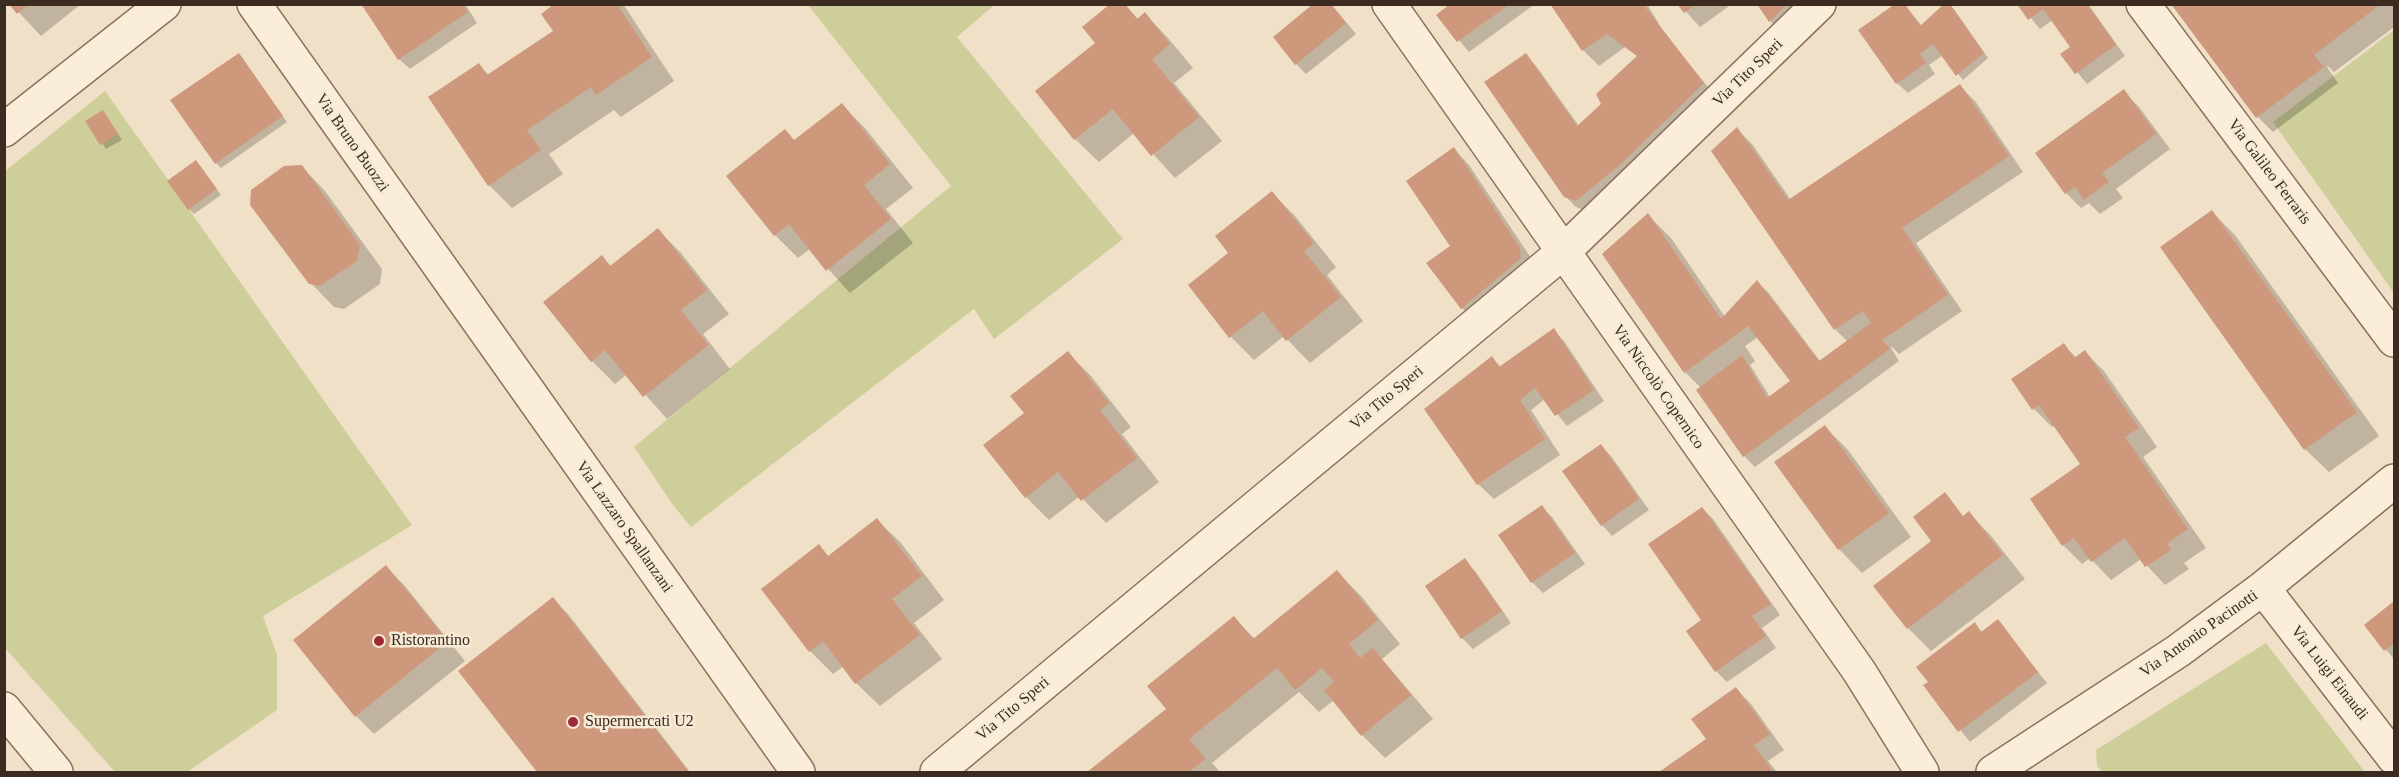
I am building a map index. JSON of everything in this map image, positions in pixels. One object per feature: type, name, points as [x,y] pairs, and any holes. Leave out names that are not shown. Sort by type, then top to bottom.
[{"type":"street","points":[[4,130],[164,4]]},
{"type":"street","name":"Via Bruno Buozzi","points":[[254,4],[450,282]]},
{"type":"street","name":"Via Niccolò Copernico","points":[[1389,4],[1562,253],[1847,654],[1922,772]]},
{"type":"street","name":"Via Tito Speri","points":[[937,772],[1562,253],[1819,4]]},
{"type":"street","name":"Via Galileo Ferraris","points":[[2143,4],[2394,340]]},
{"type":"street","name":"Via Lazzaro Spallanzani","points":[[450,282],[798,772]]},
{"type":"street","name":"Via Antonio Pacinotti","points":[[1993,772],[2178,651],[2360,512],[2394,481]]},
{"type":"street","name":"Via Luigi Einaudi","points":[[2263,588],[2394,758]]},
{"type":"street","points":[[4,709],[56,772]]},
{"type":"green space","points":[[808,5],[994,5],[957,37],[1123,239],[994,339],[974,309],[691,527],[673,505],[634,447],[951,186]]},
{"type":"green space","points":[[2394,30],[2394,293],[2273,122]]},
{"type":"green space","points":[[105,91],[412,525],[263,616],[277,655],[277,710],[187,772],[115,772],[5,648],[4,172]]},
{"type":"green space","points":[[2266,643],[2365,772],[2102,772],[2097,766],[2096,750]]},
{"type":"building","points":[[9,4],[29,4],[17,14]]},
{"type":"building","points":[[361,4],[463,4],[468,12],[398,60]]},
{"type":"building","points":[[554,4],[617,4],[652,57],[596,95],[591,87],[527,130],[541,150],[488,186],[428,97],[479,63],[487,75],[553,31],[541,14]]},
{"type":"building","points":[[1110,4],[1125,4],[1137,19],[1145,12],[1170,44],[1152,59],[1199,117],[1151,156],[1113,109],[1074,140],[1035,91],[1095,43],[1082,27]]},
{"type":"building","points":[[1313,4],[1331,4],[1346,23],[1295,65],[1273,37]]},
{"type":"building","points":[[1450,4],[1510,4],[1457,42],[1436,15]]},
{"type":"building","points":[[1550,4],[1643,4],[1704,83],[1622,163],[1576,201],[1564,197],[1484,82],[1526,53],[1577,126],[1601,104],[1596,94],[1637,56],[1607,34],[1582,51]]},
{"type":"building","points":[[1677,4],[1696,4],[1684,13]]},
{"type":"building","points":[[1757,4],[1787,4],[1769,22]]},
{"type":"building","points":[[1895,4],[1905,4],[1920,26],[1944,4],[1950,4],[1984,53],[1956,76],[1933,44],[1920,54],[1926,63],[1896,84],[1858,30]]},
{"type":"building","points":[[2017,4],[2087,4],[2116,45],[2075,74],[2060,54],[2070,47],[2043,9],[2028,20]]},
{"type":"building","points":[[2171,4],[2381,4],[2314,55],[2324,67],[2256,118]]},
{"type":"building","points":[[239,53],[283,116],[215,164],[170,100]]},
{"type":"building","points":[[1960,84],[2009,156],[1902,228],[1948,295],[1882,340],[1890,349],[1743,457],[1696,390],[1742,355],[1767,398],[1790,381],[1748,326],[1684,373],[1602,254],[1648,213],[1721,319],[1757,280],[1819,361],[1871,323],[1863,311],[1834,330],[1711,151],[1737,127],[1788,200]]},
{"type":"building","points":[[2124,89],[2156,134],[2102,173],[2109,182],[2084,200],[2075,187],[2065,194],[2035,153]]},
{"type":"building","points":[[842,103],[890,164],[864,185],[891,219],[826,271],[789,224],[774,236],[726,176],[785,129],[794,140]]},
{"type":"building","points":[[103,110],[118,134],[100,145],[85,121]]},
{"type":"building","points":[[1454,147],[1520,248],[1521,258],[1461,309],[1426,263],[1450,246],[1406,181]]},
{"type":"building","points":[[196,160],[217,189],[188,210],[167,181]]},
{"type":"building","points":[[302,165],[360,245],[357,261],[320,286],[309,284],[250,205],[251,190],[284,166]]},
{"type":"building","points":[[1272,191],[1314,243],[1304,251],[1341,297],[1286,341],[1263,311],[1229,338],[1188,285],[1228,253],[1215,236]]},
{"type":"building","points":[[2212,210],[2357,412],[2304,450],[2160,247]]},
{"type":"building","points":[[658,228],[707,290],[681,310],[708,345],[643,397],[605,350],[591,362],[543,302],[602,255],[610,266]]},
{"type":"building","points":[[1554,328],[1594,390],[1555,416],[1535,388],[1520,400],[1545,439],[1477,485],[1424,409],[1492,356],[1499,367]]},
{"type":"building","points":[[2064,343],[2074,358],[2085,350],[2139,428],[2125,437],[2188,529],[2167,544],[2171,550],[2145,567],[2125,538],[2091,562],[2074,538],[2062,546],[2030,499],[2080,464],[2039,405],[2032,410],[2011,379]]},
{"type":"building","points":[[1068,351],[1109,403],[1100,410],[1137,458],[1081,501],[1058,472],[1025,498],[983,445],[1024,413],[1010,396]]},
{"type":"building","points":[[1825,425],[1889,513],[1838,550],[1774,462]]},
{"type":"building","points":[[1601,444],[1639,499],[1601,526],[1562,471]]},
{"type":"building","points":[[1945,492],[1963,516],[1969,511],[2003,555],[1907,629],[1873,586],[1931,541],[1913,517]]},
{"type":"building","points":[[1542,505],[1575,553],[1531,583],[1498,535]]},
{"type":"building","points":[[1702,507],[1771,604],[1752,616],[1766,636],[1715,672],[1686,631],[1701,620],[1648,544]]},
{"type":"building","points":[[877,518],[922,576],[892,599],[920,635],[855,684],[823,641],[809,652],[761,589],[819,544],[828,556]]},
{"type":"building","points":[[1465,558],[1502,611],[1461,639],[1425,586]]},
{"type":"building","points":[[386,565],[448,641],[355,717],[293,640]]},
{"type":"building","points":[[1337,570],[1378,620],[1349,644],[1360,658],[1373,648],[1411,695],[1361,736],[1324,690],[1334,682],[1322,668],[1295,690],[1277,668],[1189,739],[1206,759],[1189,772],[1087,772],[1166,709],[1147,686],[1234,616],[1253,639]]},
{"type":"building","name":"Supermercati U2","points":[[553,597],[689,772],[537,772],[458,671]]},
{"type":"building","points":[[2394,601],[2394,646],[2393,644],[2384,651],[2364,625]]},
{"type":"building","points":[[1998,619],[2038,672],[1958,732],[1923,685],[1928,682],[1916,667],[1975,622],[1981,632]]},
{"type":"building","points":[[1736,687],[1770,734],[1754,745],[1773,772],[1659,772],[1706,739],[1691,719]]},
{"type":"place","name":"Ristorantino","points":[[379,641]]},
{"type":"place","name":"Supermercati U2","points":[[573,722]]}]
